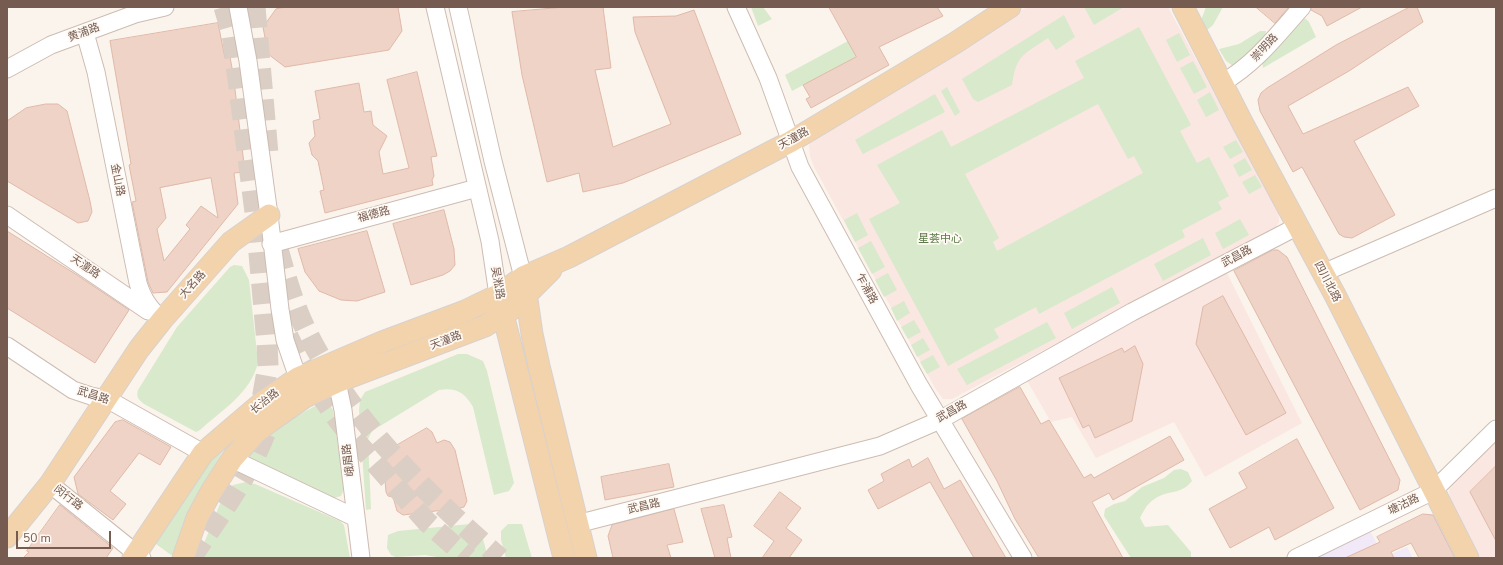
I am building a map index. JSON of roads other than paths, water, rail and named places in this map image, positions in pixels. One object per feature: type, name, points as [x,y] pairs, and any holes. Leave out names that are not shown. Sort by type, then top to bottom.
[{"type":"main road","name":"天潼路","points":[[298,378],[333,372],[475,330],[500,305],[512,309],[525,286],[539,280],[570,257],[790,142],[955,43],[1010,7]]},
{"type":"main road","name":"四川北路","points":[[1184,8],[1323,273],[1468,558]]},
{"type":"main road","name":"大名路","points":[[7,537],[50,484],[139,348],[232,242],[269,215]]},
{"type":"main road","points":[[525,286],[532,334],[586,558]]},
{"type":"main road","name":"吴淞路","points":[[500,305],[564,558]]},
{"type":"main road","name":"天潼路","points":[[305,397],[333,372]]},
{"type":"main road","points":[[298,378],[305,397]]},
{"type":"main road","name":"长治路","points":[[137,556],[203,453],[264,401],[298,378]]},
{"type":"main road","name":"长治路","points":[[183,558],[197,518],[232,459],[256,432],[305,397]]},
{"type":"street","name":"黄浦路","points":[[7,69],[51,44],[135,14],[165,7]]},
{"type":"street","points":[[238,7],[248,61],[269,215],[271,244],[284,332],[298,378]]},
{"type":"street","name":"吴淞路","points":[[435,7],[490,241],[500,305]]},
{"type":"street","points":[[458,7],[495,168],[525,286]]},
{"type":"street","name":"乍浦路","points":[[736,7],[768,78],[800,167],[940,420],[1023,558]]},
{"type":"street","name":"崇明路","points":[[1222,83],[1238,74],[1254,61],[1302,7]]},
{"type":"street","name":"金山路","points":[[85,33],[96,72],[138,283],[147,305],[162,320]]},
{"type":"street","name":"福德路","points":[[271,244],[477,188]]},
{"type":"street","points":[[1323,273],[1496,198]]},
{"type":"street","name":"天潼路","points":[[7,215],[162,320]]},
{"type":"street","name":"武昌路","points":[[577,524],[880,446],[940,420],[1132,312],[1298,226]]},
{"type":"street","name":"武昌路","points":[[7,346],[73,390],[91,396],[107,398],[203,453]]},
{"type":"street","name":"峨眉路","points":[[333,372],[343,410],[361,558]]},
{"type":"street","name":"塘沽路","points":[[1296,558],[1433,491],[1496,429]]},
{"type":"street","points":[[232,459],[356,518]]},
{"type":"street","name":"闵行路","points":[[50,484],[137,556]]},
{"type":"tunnel","points":[[224,7],[232,34],[256,220],[267,343],[268,366],[259,416]]},
{"type":"tunnel","points":[[255,7],[268,154]]},
{"type":"tunnel","points":[[278,249],[302,322],[325,365],[346,396],[368,426],[418,482],[500,558]]},
{"type":"tunnel","points":[[288,336],[300,361],[314,384],[329,408],[346,430],[427,522],[468,558]]},
{"type":"tunnel","points":[[191,558],[248,471],[265,434],[272,414]]},
{"type":"park label","name":"星荟中心","points":[[940,239]]}]
